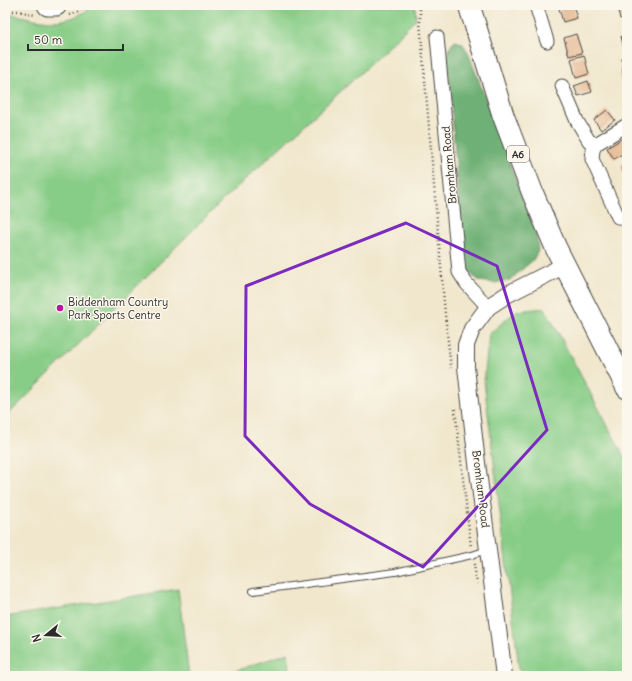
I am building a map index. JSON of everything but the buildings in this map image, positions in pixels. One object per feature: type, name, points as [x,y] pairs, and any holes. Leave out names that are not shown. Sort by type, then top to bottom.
[{"type":"highway","points":[[48,5],[56,5]]},
{"type":"highway","name":"A6","points":[[469,5],[503,114],[533,194],[564,265],[627,388]]},
{"type":"street","points":[[536,5],[547,41]]},
{"type":"street","name":"Bromham Road","points":[[437,37],[459,272],[466,283],[488,307]]},
{"type":"street","points":[[562,86],[576,121],[589,141],[596,144]]},
{"type":"street","points":[[627,125],[596,144],[593,150],[592,159],[618,217],[627,220]]},
{"type":"street","name":"Bromham Road","points":[[504,676],[466,367],[466,345],[472,329],[488,307],[508,294],[564,265]]},
{"type":"lane","points":[[253,591],[395,572],[488,550]]},
{"type":"path","points":[[420,5],[420,22]]},
{"type":"highlighted area","points":[[406,223],[497,266],[547,430],[423,567],[310,504],[245,436],[246,286]]},
{"type":"green space","name":"Biddenham Country Park Sports Centre","points":[[94,5],[415,5],[416,19],[366,68],[224,199],[5,418],[5,14],[56,21],[76,16]]},
{"type":"green space","points":[[455,41],[462,43],[468,52],[536,231],[538,251],[533,260],[510,280],[494,283],[480,281],[468,270],[463,254],[448,62],[449,50]]},
{"type":"green space","points":[[545,308],[627,462],[627,676],[520,676],[484,381],[489,334],[516,311]]},
{"type":"green space","points":[[178,589],[189,676],[5,676],[5,617]]},
{"type":"green space","points":[[288,653],[291,676],[220,676]]},
{"type":"place","name":"Biddenham Country Park Sports Centre","points":[[60,308]]}]
